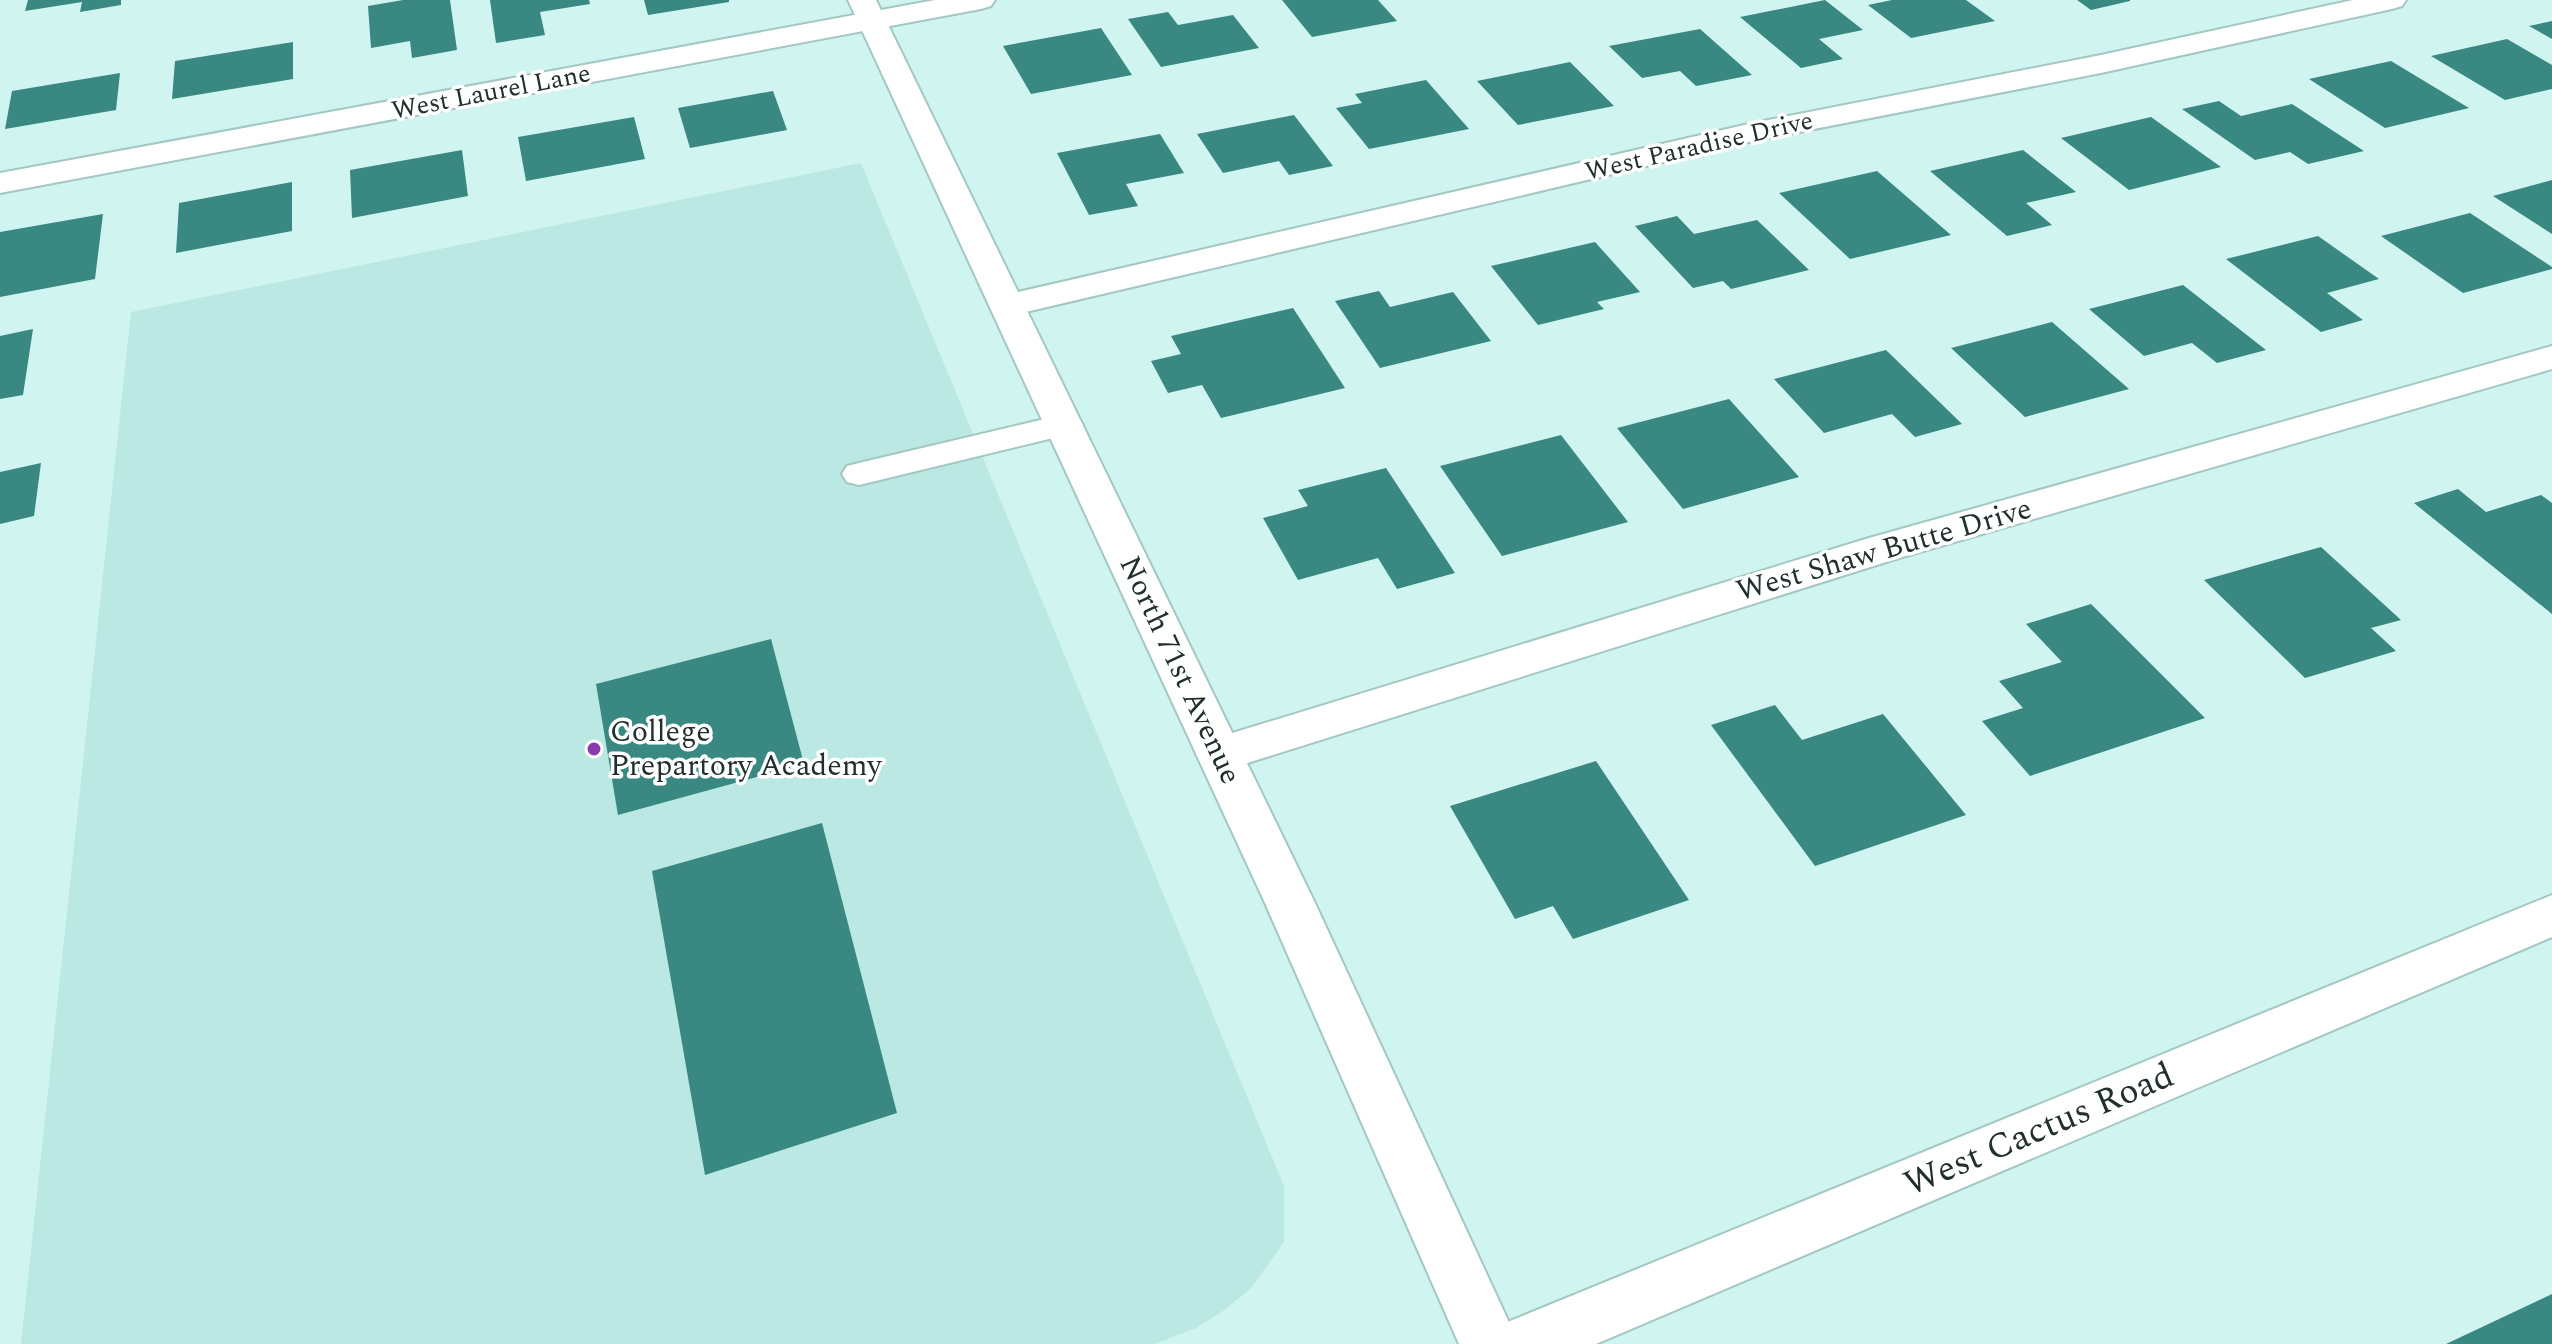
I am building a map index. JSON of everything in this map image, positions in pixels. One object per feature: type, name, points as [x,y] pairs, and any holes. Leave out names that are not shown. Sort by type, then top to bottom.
[{"type":"street","name":"West Laurel Lane","points":[[0,183],[867,10],[981,0]]},
{"type":"street","name":"West Paradise Drive","points":[[1009,305],[1753,132],[2101,64],[2392,0]]},
{"type":"street","name":"North 71st Avenue","points":[[867,10],[1066,425],[1489,1344]]},
{"type":"street","name":"West Shaw Butte Drive","points":[[1219,754],[1884,548],[2552,357]]},
{"type":"street","name":"West Cactus Road","points":[[1526,1344],[2552,915]]},
{"type":"lane","points":[[859,474],[1066,425]]},
{"type":"shaded area","name":"College Prepartory Academy","points":[[861,163],[1284,1186],[1284,1242],[1251,1288],[1226,1309],[1196,1328],[1155,1344],[21,1344],[131,312]]},
{"type":"building","points":[[28,0],[121,0],[121,5],[80,12],[82,2],[25,11]]},
{"type":"building","points":[[403,0],[450,0],[457,50],[412,58],[410,41],[371,48],[368,6]]},
{"type":"building","points":[[490,0],[589,0],[590,4],[540,12],[545,35],[496,43]]},
{"type":"building","points":[[644,0],[729,0],[729,2],[648,15]]},
{"type":"building","points":[[1282,0],[1378,0],[1397,21],[1312,37]]},
{"type":"building","points":[[1825,0],[1863,30],[1819,39],[1843,59],[1801,68],[1740,17]]},
{"type":"building","points":[[1892,0],[1966,0],[1995,21],[1911,38],[1868,5]]},
{"type":"building","points":[[2077,0],[2130,0],[2130,1],[2091,10]]},
{"type":"building","points":[[1168,12],[1178,25],[1233,15],[1259,48],[1161,67],[1128,19]]},
{"type":"building","points":[[2552,21],[2552,39],[2529,26]]},
{"type":"building","points":[[1101,28],[1132,75],[1031,94],[1003,46]]},
{"type":"building","points":[[1700,29],[1752,75],[1696,86],[1680,71],[1642,78],[1609,46]]},
{"type":"building","points":[[2507,39],[2552,65],[2552,89],[2505,100],[2431,56]]},
{"type":"building","points":[[293,42],[293,79],[172,99],[175,61]]},
{"type":"building","points":[[2391,61],[2469,108],[2385,128],[2309,79]]},
{"type":"building","points":[[1570,62],[1614,106],[1518,125],[1477,81]]},
{"type":"building","points":[[120,73],[116,110],[5,129],[12,91]]},
{"type":"building","points":[[1426,80],[1469,129],[1369,149],[1336,108],[1362,103],[1355,94]]},
{"type":"building","points":[[773,91],[787,130],[690,148],[678,108]]},
{"type":"building","points":[[2219,101],[2241,116],[2292,104],[2364,151],[2308,164],[2290,152],[2255,160],[2182,109]]},
{"type":"building","points":[[1294,115],[1333,166],[1289,175],[1279,161],[1223,173],[1197,134]]},
{"type":"building","points":[[634,117],[645,159],[526,181],[518,137]]},
{"type":"building","points":[[2151,117],[2221,167],[2129,190],[2061,138]]},
{"type":"building","points":[[1160,134],[1184,173],[1126,184],[1138,206],[1089,215],[1057,153]]},
{"type":"building","points":[[462,150],[468,196],[352,218],[350,170]]},
{"type":"building","points":[[2023,150],[2076,192],[2026,203],[2052,225],[2007,236],[1930,171]]},
{"type":"building","points":[[1877,171],[1951,235],[1850,259],[1779,193]]},
{"type":"building","points":[[2552,180],[2552,234],[2493,196]]},
{"type":"building","points":[[292,182],[292,231],[176,253],[179,203]]},
{"type":"building","points":[[2470,213],[2552,269],[2463,293],[2381,236]]},
{"type":"building","points":[[103,214],[95,279],[0,297],[0,232]]},
{"type":"building","points":[[1677,216],[1694,234],[1757,220],[1809,270],[1731,289],[1723,281],[1693,288],[1635,226]]},
{"type":"building","points":[[2318,236],[2379,279],[2327,293],[2363,320],[2321,332],[2226,259]]},
{"type":"building","points":[[1595,242],[1640,292],[1597,302],[1604,309],[1538,325],[1491,266]]},
{"type":"building","points":[[2183,285],[2266,350],[2217,363],[2192,343],[2144,356],[2089,309]]},
{"type":"building","points":[[1379,291],[1390,307],[1453,292],[1491,341],[1380,368],[1335,301]]},
{"type":"building","points":[[1293,308],[1345,388],[1221,418],[1202,385],[1168,393],[1151,361],[1181,354],[1171,336]]},
{"type":"building","points":[[2052,322],[2129,389],[2025,417],[1951,348]]},
{"type":"building","points":[[33,329],[23,395],[0,399],[0,336]]},
{"type":"building","points":[[1886,350],[1962,424],[1915,437],[1892,414],[1824,433],[1774,379]]},
{"type":"building","points":[[1729,399],[1799,477],[1683,509],[1617,428]]},
{"type":"building","points":[[1561,435],[1628,522],[1502,556],[1440,466]]},
{"type":"building","points":[[41,463],[34,516],[0,524],[0,472]]},
{"type":"building","points":[[1386,468],[1455,573],[1397,589],[1378,558],[1298,580],[1263,518],[1308,506],[1298,490]]},
{"type":"building","points":[[2458,489],[2486,512],[2541,495],[2552,503],[2552,614],[2414,503]]},
{"type":"building","points":[[2321,547],[2401,620],[2371,628],[2396,651],[2305,678],[2204,580]]},
{"type":"building","points":[[2091,604],[2205,718],[2030,776],[1982,721],[2023,708],[1999,681],[2062,662],[2026,624]]},
{"type":"building","points":[[771,639],[804,764],[618,815],[596,684]]},
{"type":"building","points":[[1775,705],[1802,740],[1883,714],[1966,815],[1815,866],[1711,725]]},
{"type":"building","points":[[1596,761],[1689,900],[1573,939],[1553,906],[1515,919],[1450,806]]},
{"type":"building","points":[[822,823],[897,1113],[705,1175],[652,871]]},
{"type":"building","points":[[2552,1294],[2552,1344],[2446,1344]]},
{"type":"place","name":"College Prepartory Academy","points":[[594,749]]}]
